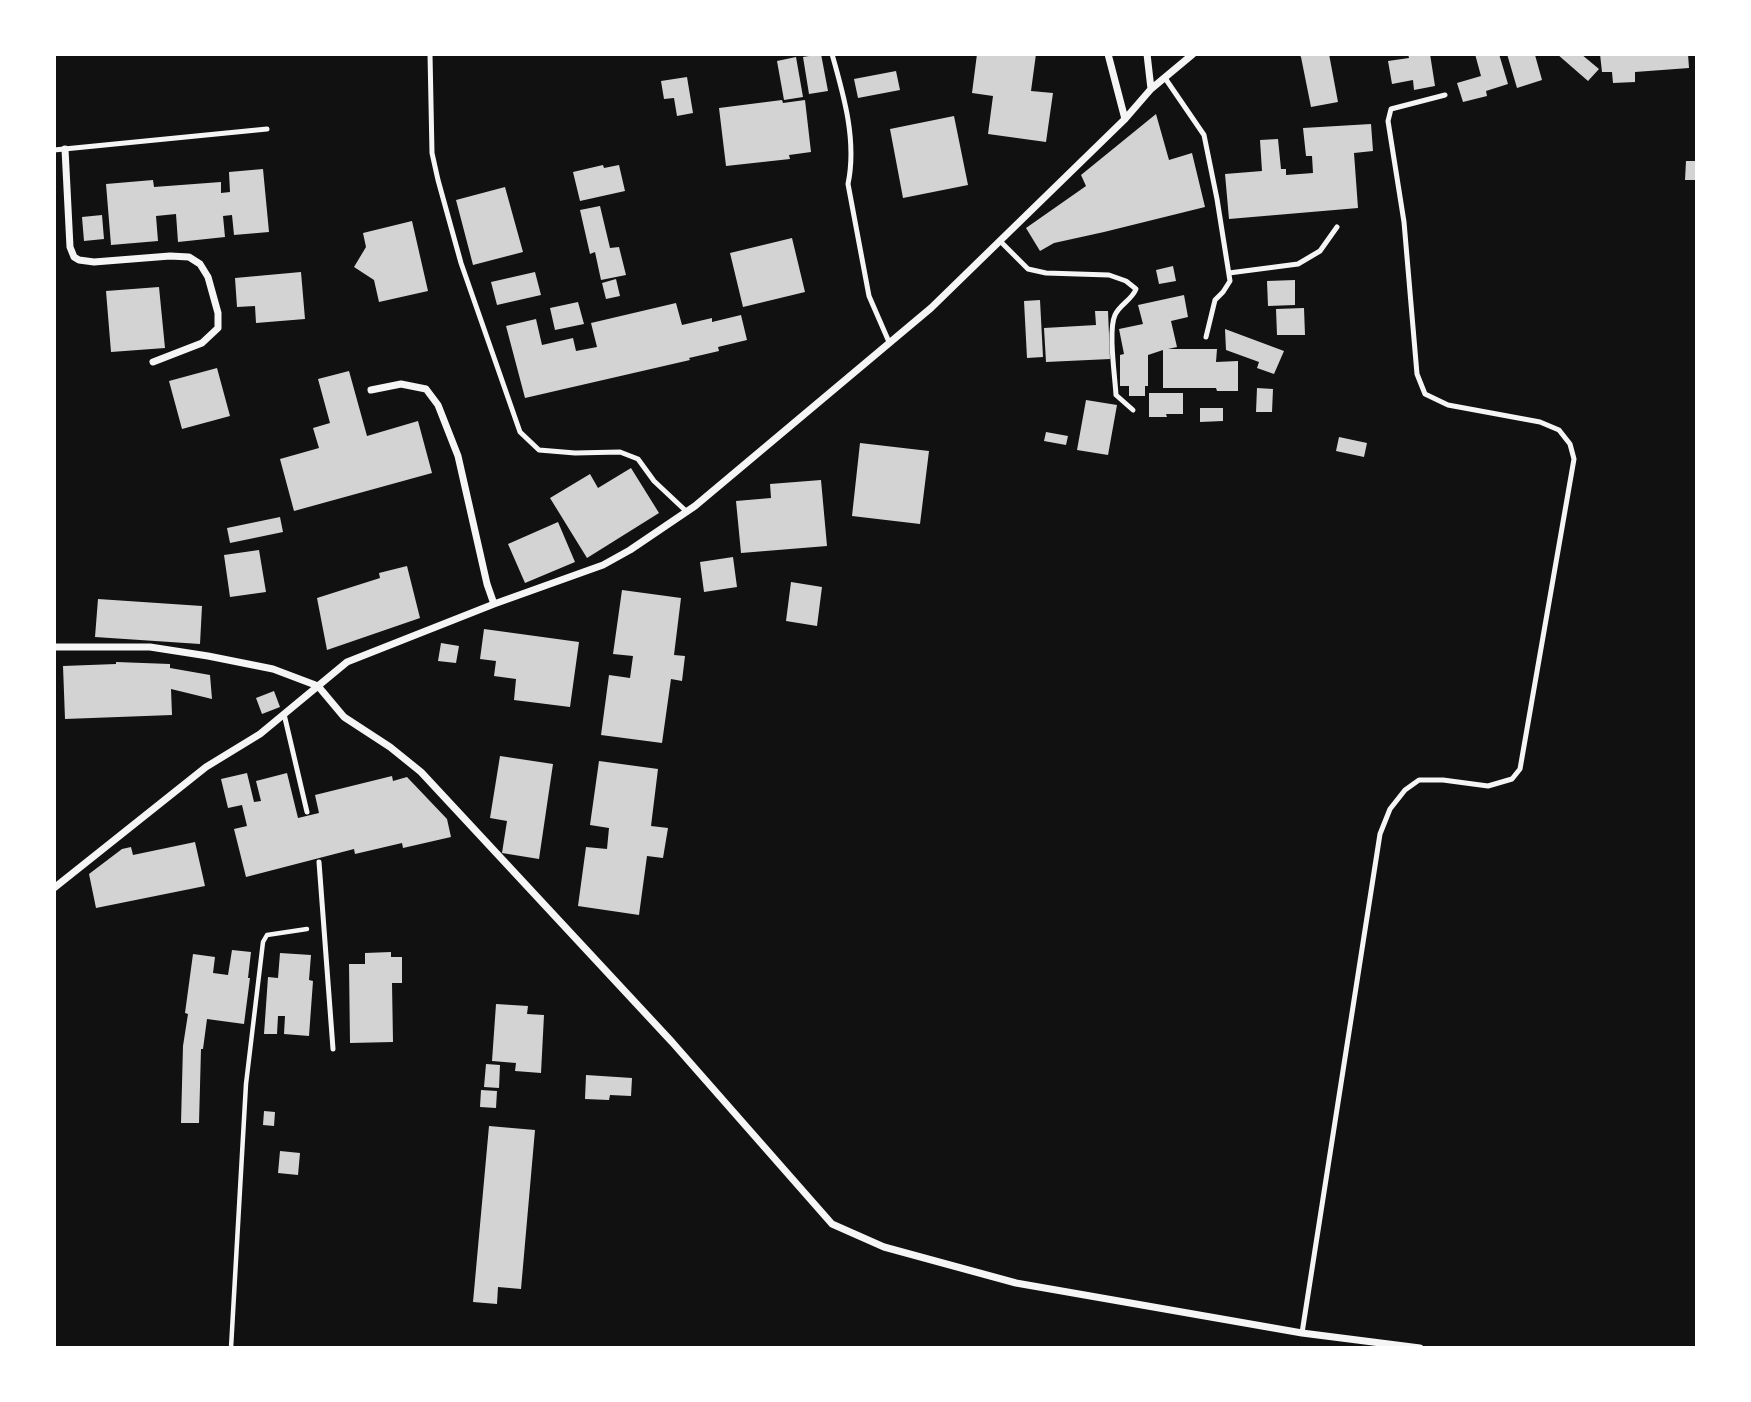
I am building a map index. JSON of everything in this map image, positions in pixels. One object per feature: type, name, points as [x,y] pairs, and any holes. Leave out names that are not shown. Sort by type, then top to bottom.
[{"type":"street","points":[[1108,54],[1125,118]]},
{"type":"street","points":[[1147,54],[1151,89]]},
{"type":"street","points":[[54,888],[206,767],[260,734],[347,662],[603,565],[687,512],[931,308],[1125,118],[1151,89],[1193,54]]},
{"type":"street","points":[[65,149],[70,247],[74,257],[94,262],[189,257],[201,264],[208,277],[218,313],[218,328],[202,343],[153,362]]},
{"type":"street","points":[[371,390],[401,384],[426,389],[438,405],[458,456],[487,584],[495,604]]},
{"type":"street","points":[[54,647],[150,647],[273,669],[318,686],[344,717],[390,747],[421,772],[672,1042],[832,1224],[884,1247],[1016,1283],[1302,1333],[1420,1348]]},
{"type":"lane","points":[[430,54],[432,153],[438,180],[461,264],[520,432],[539,450],[575,453],[620,452],[638,459],[654,481],[687,512]]},
{"type":"lane","points":[[832,54],[850,125],[851,168],[848,184],[869,296],[889,342]]},
{"type":"lane","points":[[1165,78],[1204,135],[1229,273],[1230,281],[1215,300],[1206,337]]},
{"type":"lane","points":[[1302,1333],[1380,834],[1390,809],[1405,790],[1419,780],[1488,786],[1511,779],[1520,769],[1574,459],[1570,444],[1559,430],[1540,422],[1448,405],[1425,394],[1417,374],[1404,222],[1388,121],[1391,109],[1445,95]]},
{"type":"lane","points":[[54,150],[267,129]]},
{"type":"lane","points":[[1229,273],[1298,264],[1320,251],[1337,228]]},
{"type":"lane","points":[[1000,241],[1028,269],[1046,273],[1109,275],[1126,281],[1136,289],[1114,317],[1112,330],[1116,395],[1133,410]]},
{"type":"lane","points":[[284,714],[307,812]]},
{"type":"lane","points":[[319,862],[333,1049]]},
{"type":"path","points":[[231,1348],[246,1084],[263,942],[267,935],[325,926]]},
{"type":"building","points":[[821,54],[828,91],[809,94],[803,57]]},
{"type":"building","points":[[977,54],[1036,54],[1031,91],[1053,93],[1046,142],[988,134],[993,96],[972,93]]},
{"type":"building","points":[[1299,54],[1329,54],[1338,102],[1311,107]]},
{"type":"building","points":[[1408,54],[1430,54],[1435,86],[1414,90],[1413,80],[1392,84],[1388,61],[1409,58]]},
{"type":"building","points":[[1475,54],[1499,54],[1508,84],[1486,91],[1487,96],[1463,102],[1457,83],[1481,76]]},
{"type":"building","points":[[1507,54],[1535,55],[1542,80],[1517,88]]},
{"type":"building","points":[[1557,54],[1581,54],[1599,69],[1588,81]]},
{"type":"building","points":[[1600,54],[1688,54],[1689,68],[1635,72],[1635,82],[1613,83],[1612,72],[1602,72]]},
{"type":"building","points":[[796,57],[803,97],[784,100],[777,61]]},
{"type":"building","points":[[896,71],[900,90],[858,98],[854,79]]},
{"type":"building","points":[[687,77],[693,113],[677,116],[674,98],[664,99],[661,81]]},
{"type":"building","points":[[782,100],[783,103],[805,100],[811,152],[789,155],[790,159],[726,166],[719,108]]},
{"type":"building","points":[[1156,114],[1169,160],[1192,153],[1205,207],[1054,243],[1040,251],[1026,228],[1086,186],[1081,175]]},
{"type":"building","points":[[954,116],[968,185],[903,198],[890,129]]},
{"type":"building","points":[[1371,124],[1373,151],[1354,153],[1358,208],[1229,219],[1225,174],[1262,171],[1260,140],[1278,139],[1281,169],[1286,169],[1286,175],[1313,173],[1312,156],[1306,156],[1303,128]]},
{"type":"building","points":[[1686,161],[1697,161],[1697,180],[1685,180]]},
{"type":"building","points":[[603,165],[604,168],[619,165],[625,191],[580,201],[573,172]]},
{"type":"building","points":[[263,169],[269,232],[234,235],[232,215],[223,216],[225,237],[178,242],[176,214],[156,216],[158,241],[111,245],[106,184],[153,180],[154,187],[221,182],[221,193],[230,192],[229,172]]},
{"type":"building","points":[[505,187],[523,252],[473,265],[456,200]]},
{"type":"building","points":[[600,206],[610,248],[619,247],[626,275],[601,280],[595,252],[590,254],[580,210]]},
{"type":"building","points":[[102,215],[104,239],[84,241],[82,217]]},
{"type":"building","points":[[412,221],[428,291],[379,302],[374,280],[354,267],[366,247],[363,233]]},
{"type":"building","points":[[792,238],[805,292],[743,307],[730,253]]},
{"type":"building","points":[[1173,266],[1176,281],[1159,284],[1156,270]]},
{"type":"building","points":[[301,272],[305,319],[256,323],[255,306],[237,307],[235,278]]},
{"type":"building","points":[[535,272],[541,295],[497,305],[491,282]]},
{"type":"building","points":[[616,279],[620,296],[606,299],[602,283]]},
{"type":"building","points":[[1295,280],[1295,305],[1268,306],[1267,281]]},
{"type":"building","points":[[159,287],[165,348],[111,352],[106,291]]},
{"type":"building","points":[[1184,295],[1188,317],[1171,321],[1177,347],[1168,349],[1217,349],[1216,362],[1238,361],[1238,391],[1217,391],[1216,388],[1163,388],[1163,350],[1148,355],[1148,386],[1145,386],[1145,396],[1129,396],[1129,386],[1120,386],[1120,355],[1124,354],[1119,329],[1143,324],[1138,305]]},
{"type":"building","points":[[1040,300],[1043,357],[1027,358],[1024,301]]},
{"type":"building","points":[[578,302],[584,324],[555,330],[550,308]]},
{"type":"building","points":[[676,303],[682,325],[741,315],[747,340],[718,347],[719,351],[689,358],[690,360],[525,398],[506,326],[536,319],[542,345],[573,338],[576,351],[597,347],[591,323]]},
{"type":"building","points":[[1304,308],[1305,335],[1277,335],[1276,309]]},
{"type":"building","points":[[1095,311],[1108,311],[1110,359],[1046,362],[1044,328],[1096,325]]},
{"type":"building","points":[[1225,329],[1284,351],[1274,374],[1257,368],[1259,362],[1226,350]]},
{"type":"building","points":[[217,368],[230,416],[182,429],[169,381]]},
{"type":"building","points":[[349,371],[367,436],[418,421],[432,473],[294,511],[280,459],[319,448],[313,428],[330,423],[318,379]]},
{"type":"building","points":[[1257,388],[1273,389],[1272,412],[1256,412]]},
{"type":"building","points":[[1149,393],[1183,393],[1183,414],[1149,417]]},
{"type":"building","points":[[1086,400],[1117,405],[1108,455],[1077,450]]},
{"type":"building","points":[[1200,408],[1223,408],[1223,421],[1200,422]]},
{"type":"building","points":[[1046,432],[1068,436],[1066,445],[1044,441]]},
{"type":"building","points":[[1339,437],[1367,443],[1364,457],[1336,451]]},
{"type":"building","points":[[860,443],[929,451],[920,524],[852,516]]},
{"type":"building","points":[[631,468],[659,513],[587,558],[550,498],[590,474],[598,488]]},
{"type":"building","points":[[821,480],[827,546],[741,553],[736,501],[771,498],[770,484]]},
{"type":"building","points":[[280,517],[283,532],[230,543],[227,528]]},
{"type":"building","points":[[558,522],[575,562],[525,583],[508,544]]},
{"type":"building","points":[[259,550],[266,592],[230,597],[224,555]]},
{"type":"building","points":[[733,557],[737,587],[704,592],[700,562]]},
{"type":"building","points":[[407,566],[420,618],[327,650],[317,598],[380,578],[379,573]]},
{"type":"building","points":[[791,582],[822,587],[817,626],[786,621]]},
{"type":"building","points":[[622,590],[681,598],[674,655],[685,656],[682,681],[671,679],[662,743],[601,735],[609,675],[630,678],[633,656],[613,654]]},
{"type":"building","points":[[98,599],[202,606],[200,644],[95,637]]},
{"type":"building","points":[[484,629],[579,642],[570,707],[514,700],[516,679],[494,676],[496,661],[480,659]]},
{"type":"building","points":[[441,643],[459,646],[456,663],[438,661]]},
{"type":"building","points":[[116,662],[170,664],[170,668],[210,675],[212,699],[171,689],[172,715],[65,719],[63,666]]},
{"type":"building","points":[[274,691],[280,707],[262,714],[256,698]]},
{"type":"building","points":[[500,756],[553,764],[539,859],[502,853],[507,821],[490,818]]},
{"type":"building","points":[[599,761],[658,769],[651,826],[668,828],[663,858],[647,856],[639,915],[578,906],[586,847],[607,849],[609,828],[590,825]]},
{"type":"building","points":[[247,773],[254,802],[261,801],[256,781],[287,773],[298,818],[319,813],[315,795],[392,776],[393,781],[407,777],[447,819],[451,837],[403,848],[402,843],[355,854],[354,849],[246,877],[234,829],[247,826],[242,805],[228,808],[221,779]]},
{"type":"building","points":[[195,842],[205,886],[96,908],[89,874],[122,849],[131,847],[133,855]]},
{"type":"building","points":[[232,950],[251,952],[244,1024],[207,1019],[201,1049],[199,1123],[181,1123],[183,1046],[188,1014],[185,1013],[193,954],[215,957],[213,973],[228,975]]},
{"type":"building","points":[[391,952],[391,957],[402,957],[402,983],[392,983],[393,1042],[350,1043],[349,964],[365,964],[365,953]]},
{"type":"building","points":[[280,953],[311,955],[309,980],[313,981],[309,1036],[284,1034],[285,1016],[278,1016],[277,1034],[264,1034],[268,977],[278,978]]},
{"type":"building","points":[[496,1004],[528,1006],[527,1014],[544,1015],[541,1073],[515,1071],[516,1063],[492,1061]]},
{"type":"building","points":[[486,1064],[500,1065],[499,1088],[484,1087]]},
{"type":"building","points":[[586,1075],[632,1078],[631,1096],[610,1095],[609,1100],[585,1099]]},
{"type":"building","points":[[481,1090],[497,1091],[496,1108],[480,1107]]},
{"type":"building","points":[[264,1111],[275,1112],[274,1126],[263,1125]]},
{"type":"building","points":[[489,1126],[535,1130],[521,1289],[498,1287],[497,1304],[473,1302]]},
{"type":"building","points":[[280,1151],[300,1153],[298,1175],[278,1173]]}]
